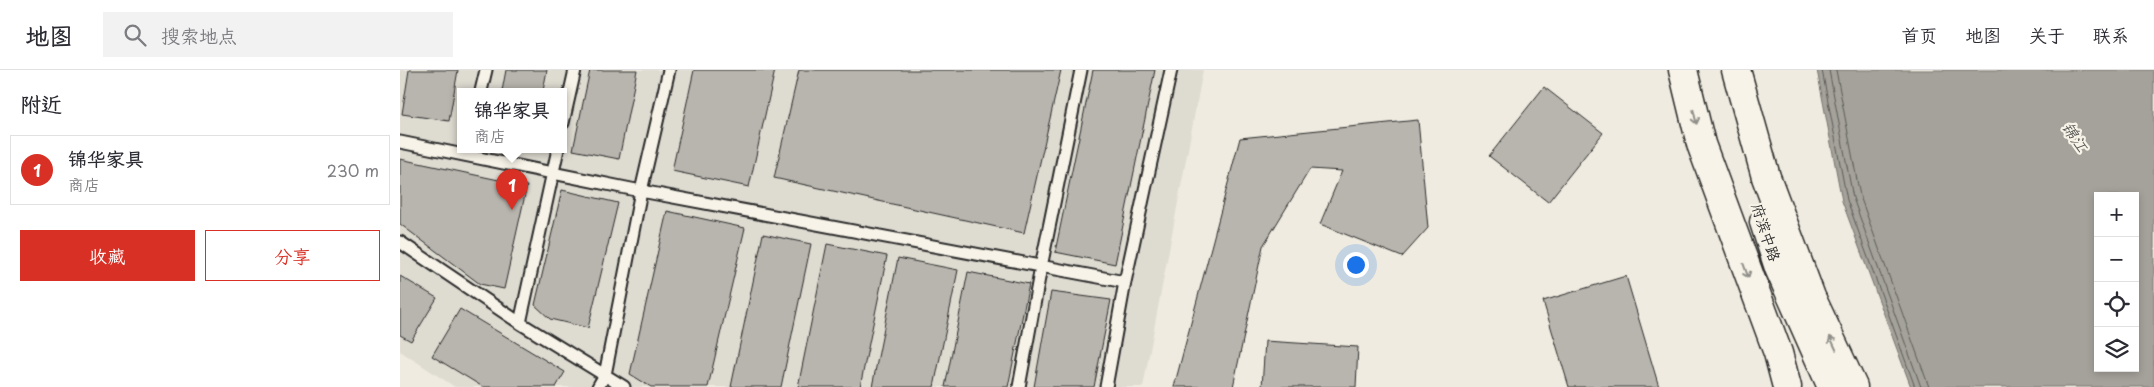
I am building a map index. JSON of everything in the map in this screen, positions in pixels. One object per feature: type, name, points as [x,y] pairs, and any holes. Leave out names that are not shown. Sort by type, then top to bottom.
[{"type":"street","points":[[1683,70],[1701,144],[1778,353],[1787,387]]},
{"type":"street","name":"府滨中路","points":[[1721,70],[1734,125],[1779,268],[1832,387]]},
{"type":"street","points":[[1736,70],[1766,177],[1810,297],[1854,387]]},
{"type":"lane","points":[[482,88],[486,70]]},
{"type":"lane","points":[[567,105],[575,70]]},
{"type":"lane","points":[[598,387],[605,375],[641,191],[669,70]]},
{"type":"lane","points":[[1019,387],[1080,70]]},
{"type":"lane","points":[[1106,387],[1125,282],[1171,70]]},
{"type":"lane","points":[[400,142],[457,150]]},
{"type":"lane","points":[[474,153],[641,191],[1125,282]]},
{"type":"lane","points":[[520,323],[557,153]]},
{"type":"lane","points":[[400,242],[520,323],[624,387]]},
{"type":"shaded area","points":[[400,70],[1203,70],[1143,387],[455,387],[400,351]]},
{"type":"water","name":"锦江","points":[[1817,70],[2154,70],[2154,387],[1911,387],[1842,201]]},
{"type":"building","points":[[409,70],[458,70],[449,121],[402,114]]},
{"type":"building","points":[[506,70],[547,70],[544,88],[503,88]]},
{"type":"building","points":[[590,70],[637,70],[619,159],[573,150]]},
{"type":"building","points":[[694,70],[775,70],[749,187],[672,171]]},
{"type":"building","points":[[799,70],[1061,70],[1024,233],[774,178]]},
{"type":"building","points":[[1093,70],[1155,70],[1115,264],[1055,252]]},
{"type":"building","points":[[1544,87],[1603,133],[1548,202],[1489,156]]},
{"type":"building","points":[[1418,120],[1428,228],[1402,257],[1320,224],[1342,171],[1310,169],[1263,246],[1233,387],[1174,387],[1240,138]]},
{"type":"building","points":[[400,159],[527,186],[504,289],[480,284],[400,224]]},
{"type":"building","points":[[562,190],[618,203],[588,328],[550,319],[535,305]]},
{"type":"building","points":[[667,211],[745,228],[708,387],[651,387],[630,374]]},
{"type":"building","points":[[763,234],[811,244],[781,387],[731,387]]},
{"type":"building","points":[[827,244],[887,256],[860,387],[798,387]]},
{"type":"building","points":[[898,258],[958,270],[934,387],[872,387]]},
{"type":"building","points":[[968,272],[1029,284],[1008,387],[945,387]]},
{"type":"building","points":[[400,276],[437,298],[411,341],[400,335]]},
{"type":"building","points":[[1626,276],[1659,387],[1569,387],[1543,301]]},
{"type":"building","points":[[1051,292],[1111,300],[1094,387],[1034,387]]},
{"type":"building","points":[[460,309],[565,372],[556,387],[483,387],[432,356]]},
{"type":"building","points":[[1265,341],[1358,347],[1356,387],[1262,387]]},
{"type":"place","name":"锦华家具","points":[[512,210]]}]
